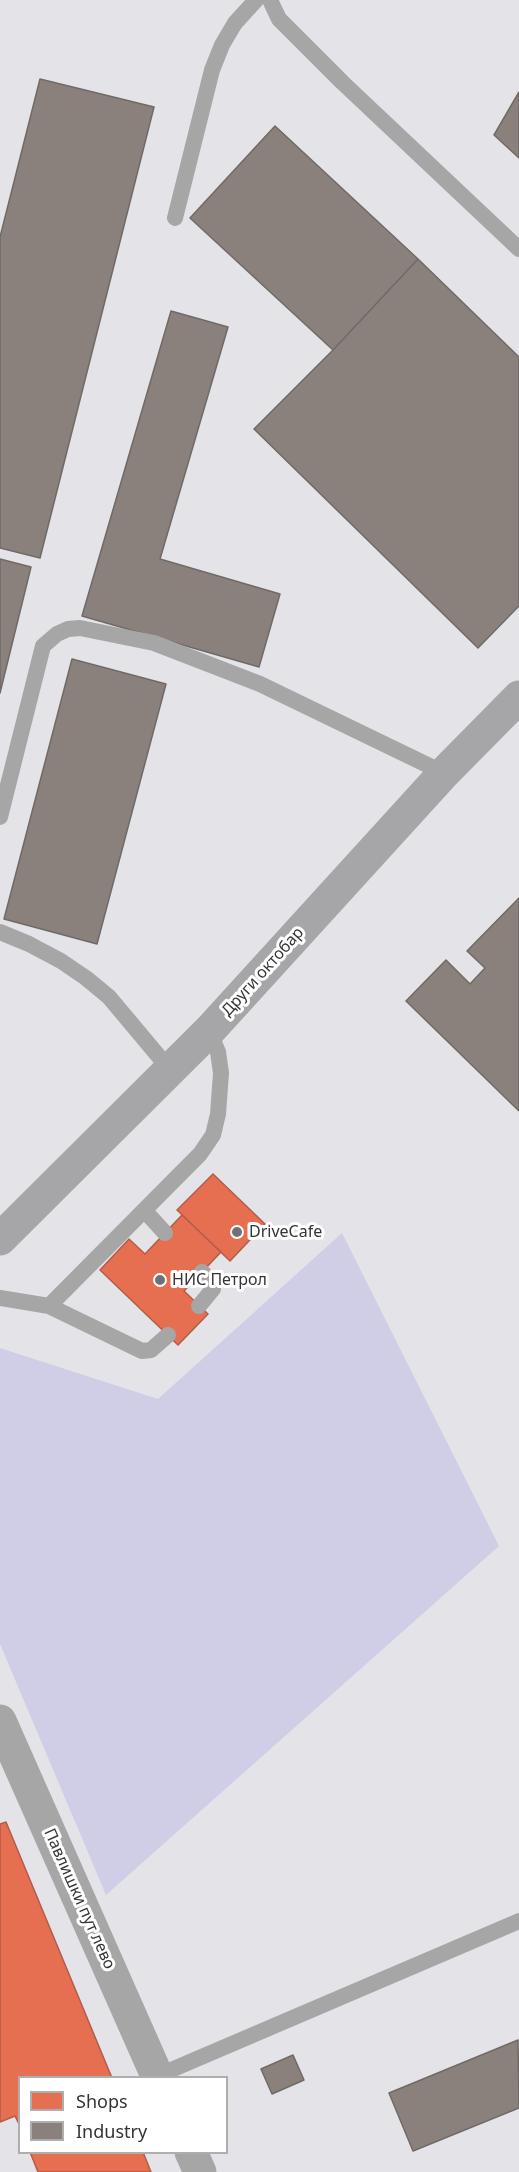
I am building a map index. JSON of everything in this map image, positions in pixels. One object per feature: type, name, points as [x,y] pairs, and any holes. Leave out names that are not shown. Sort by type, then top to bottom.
[{"type":"main road","name":"Други октобар","points":[[0,1239],[171,1071],[444,773],[519,697]]},
{"type":"street","name":"Павлишки пут лево","points":[[0,1721],[157,2076]]},
{"type":"street","points":[[192,2154],[200,2172]]},
{"type":"lane","points":[[175,218],[212,70],[222,45],[235,23],[256,0]]},
{"type":"lane","points":[[270,0],[279,19],[343,83],[519,249]]},
{"type":"lane","points":[[0,817],[43,646],[57,634],[68,629],[80,628],[154,643],[260,684],[444,773]]},
{"type":"lane","points":[[0,932],[61,961],[86,978],[109,997],[171,1071]]},
{"type":"lane","points":[[49,1306],[200,1155],[213,1135],[218,1114],[221,1073],[218,1052],[209,1031]]},
{"type":"lane","points":[[145,1211],[165,1233]]},
{"type":"lane","points":[[199,1306],[213,1289],[212,1282],[202,1272]]},
{"type":"lane","points":[[0,1298],[49,1306],[142,1351],[152,1350],[168,1335]]},
{"type":"lane","points":[[159,2076],[519,1921]]},
{"type":"shaded area","points":[[342,1233],[499,1546],[106,1895],[0,1644],[0,1348],[158,1399]]},
{"type":"building: Shops","points":[[213,1174],[265,1224],[230,1261],[177,1210]]},
{"type":"building: Shops","points":[[182,1215],[221,1252],[184,1291],[208,1314],[178,1345],[100,1270],[129,1239],[145,1254]]},
{"type":"building: Shops","points":[[6,1822],[111,2076],[18,2076],[18,2122],[15,2116],[0,2122],[0,1824]]},
{"type":"building: Shops","points":[[31,2154],[144,2154],[151,2172],[38,2172]]},
{"type":"building: Industry","points":[[40,79],[154,107],[40,558],[0,548],[0,237]]},
{"type":"building: Industry","points":[[519,92],[519,158],[494,135]]},
{"type":"building: Industry","points":[[275,126],[418,259],[333,350],[190,218]]},
{"type":"building: Industry","points":[[418,259],[519,357],[519,606],[478,648],[254,429],[333,350]]},
{"type":"building: Industry","points":[[171,311],[228,327],[160,559],[280,594],[259,667],[82,616]]},
{"type":"building: Industry","points":[[0,559],[31,567],[0,693]]},
{"type":"building: Industry","points":[[72,659],[166,684],[97,944],[4,919]]},
{"type":"building: Industry","points":[[519,898],[519,1111],[406,1001],[446,960],[470,984],[485,968],[467,951]]},
{"type":"building: Industry","points":[[518,2040],[519,2108],[413,2151],[389,2093]]},
{"type":"building: Industry","points":[[293,2055],[304,2080],[272,2094],[261,2069]]},
{"type":"place","name":"DriveCafe","points":[[237,1232]]},
{"type":"place","name":"НИС Петрол","points":[[160,1280]]}]
